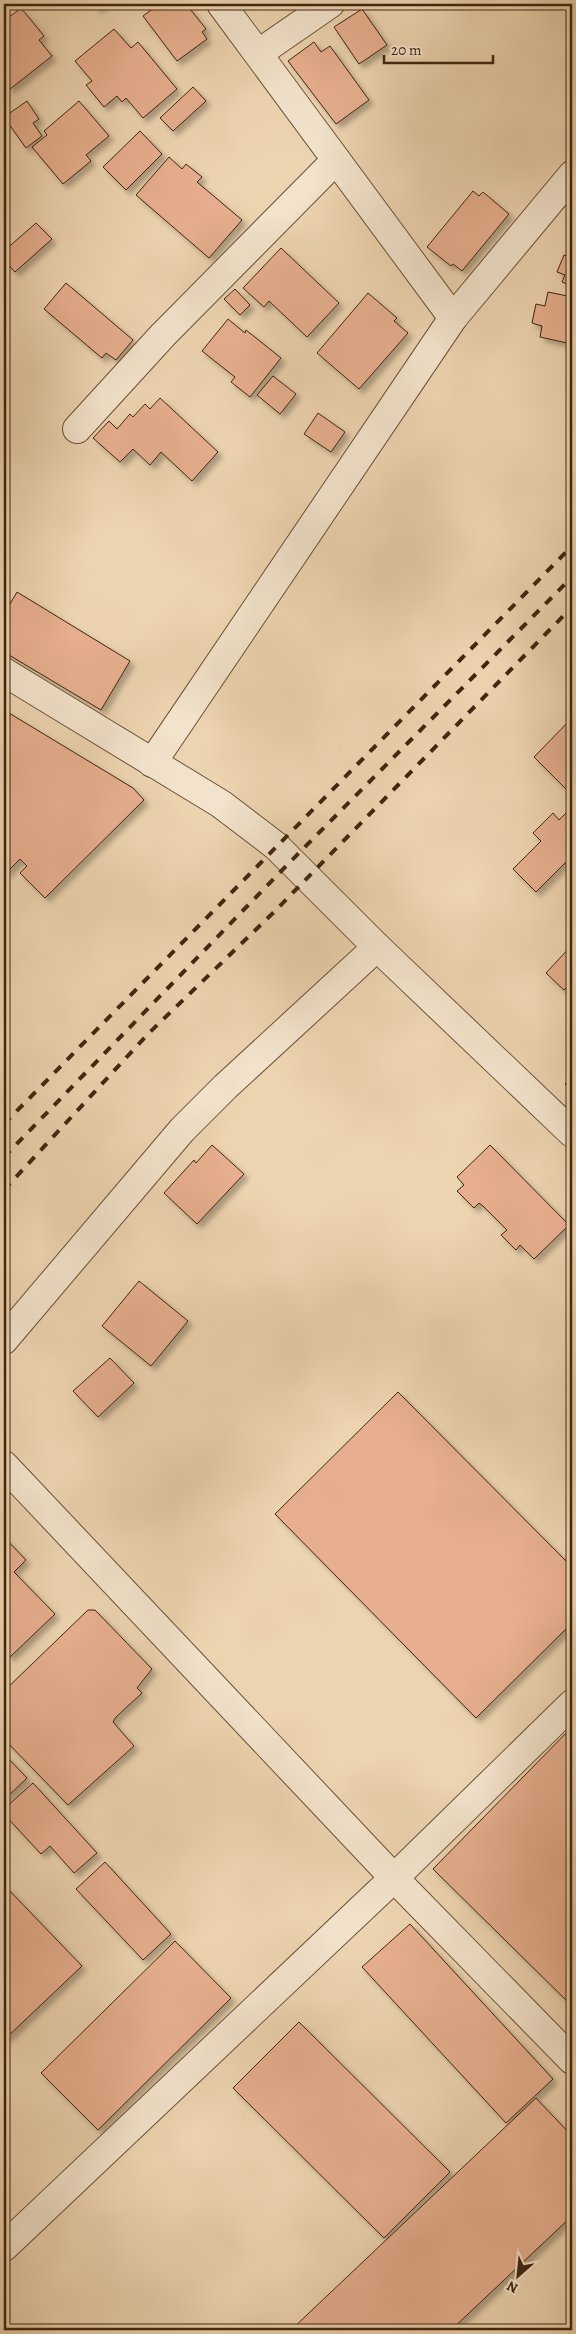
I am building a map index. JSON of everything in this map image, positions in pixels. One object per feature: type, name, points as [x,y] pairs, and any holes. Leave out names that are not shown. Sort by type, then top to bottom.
[{"type":"street","points":[[221,4],[453,318]]},
{"type":"street","points":[[259,53],[330,4]]},
{"type":"street","points":[[77,429],[163,336],[336,160]]},
{"type":"street","points":[[152,762],[453,318],[572,175]]},
{"type":"street","points":[[4,672],[221,804],[276,846],[377,948],[572,1133]]},
{"type":"street","points":[[4,1340],[182,1130],[225,1086],[377,948]]},
{"type":"street","points":[[4,1465],[394,1878],[572,2060]]},
{"type":"street","points":[[4,2247],[394,1878],[572,1704]]},
{"type":"building","points":[[93,4],[104,4],[97,9]]},
{"type":"building","points":[[159,4],[168,4],[171,7],[175,4],[180,4],[183,7],[186,4],[206,29],[202,32],[207,39],[177,61],[143,16]]},
{"type":"building","points":[[21,8],[44,36],[39,40],[52,56],[10,89],[4,81],[4,21]]},
{"type":"building","points":[[362,9],[387,45],[359,64],[334,27]]},
{"type":"building","points":[[114,29],[131,48],[138,42],[177,89],[143,118],[126,98],[122,102],[117,96],[104,107],[86,85],[92,81],[75,61]]},
{"type":"building","points":[[314,42],[321,52],[330,46],[369,100],[336,124],[288,61]]},
{"type":"building","points":[[193,87],[206,101],[173,131],[160,118]]},
{"type":"building","points":[[27,101],[39,119],[33,123],[42,136],[26,148],[4,117]]},
{"type":"building","points":[[79,101],[109,136],[86,155],[91,161],[63,184],[32,147],[47,135],[44,131]]},
{"type":"building","points":[[140,131],[162,154],[126,190],[103,167]]},
{"type":"building","points":[[169,157],[182,169],[186,164],[202,177],[197,182],[242,220],[209,258],[136,195]]},
{"type":"building","points":[[473,191],[479,196],[483,192],[509,214],[462,271],[453,264],[451,266],[427,247]]},
{"type":"building","points":[[36,223],[52,239],[15,272],[4,260],[4,251]]},
{"type":"building","points":[[281,248],[339,303],[307,337],[269,301],[264,307],[243,288]]},
{"type":"building","points":[[564,255],[572,258],[572,286],[562,282],[565,275],[557,272]]},
{"type":"building","points":[[66,283],[133,340],[116,360],[106,353],[102,358],[44,309]]},
{"type":"building","points":[[235,289],[250,305],[240,315],[224,299]]},
{"type":"building","points":[[548,292],[572,297],[572,344],[540,337],[542,326],[532,323],[536,304],[545,306]]},
{"type":"building","points":[[368,293],[397,318],[394,321],[408,333],[359,389],[317,353]]},
{"type":"building","points":[[228,319],[245,333],[246,330],[281,358],[250,397],[231,382],[235,377],[202,351]]},
{"type":"building","points":[[273,376],[296,394],[280,414],[257,395]]},
{"type":"building","points":[[160,398],[218,452],[192,481],[161,452],[150,465],[133,449],[120,462],[93,438],[109,421],[117,429],[130,414],[133,417],[145,404],[150,409]]},
{"type":"building","points":[[318,413],[345,432],[331,452],[304,434]]},
{"type":"building","points":[[17,592],[130,661],[101,710],[4,652],[4,614]]},
{"type":"building","points":[[4,710],[133,788],[144,800],[45,898],[20,873],[27,866],[20,859],[4,875]]},
{"type":"building","points":[[572,718],[572,795],[534,757]]},
{"type":"building","points":[[569,810],[572,813],[572,856],[536,892],[513,869],[541,841],[533,833],[553,813],[559,820]]},
{"type":"building","points":[[572,945],[572,981],[564,990],[546,973]]},
{"type":"building","points":[[572,1077],[572,1091],[565,1084]]},
{"type":"building","points":[[212,1145],[244,1174],[197,1224],[164,1193],[194,1160],[196,1163]]},
{"type":"building","points":[[490,1145],[569,1225],[534,1259],[520,1245],[516,1250],[501,1235],[507,1230],[483,1206],[479,1203],[474,1208],[457,1191],[464,1185],[457,1177]]},
{"type":"building","points":[[139,1281],[188,1321],[151,1366],[102,1326]]},
{"type":"building","points":[[110,1358],[134,1383],[98,1417],[73,1391]]},
{"type":"building","points":[[398,1392],[572,1567],[572,1623],[476,1718],[275,1514]]},
{"type":"building","points":[[4,1537],[26,1560],[14,1572],[55,1614],[10,1657],[4,1651]]},
{"type":"building","points":[[88,1610],[95,1610],[152,1669],[137,1688],[142,1693],[113,1722],[134,1746],[68,1805],[4,1739],[4,1691]]},
{"type":"building","points":[[572,1727],[572,2006],[433,1869]]},
{"type":"building","points":[[4,1754],[27,1778],[4,1800]]},
{"type":"building","points":[[33,1783],[97,1853],[74,1873],[50,1846],[41,1854],[4,1814],[4,1809]]},
{"type":"building","points":[[105,1862],[171,1934],[143,1960],[76,1889]]},
{"type":"building","points":[[5,1886],[82,1966],[4,2040],[4,1888]]},
{"type":"building","points":[[410,1924],[553,2079],[506,2123],[362,1967]]},
{"type":"building","points":[[175,1941],[231,1998],[98,2130],[41,2073]]},
{"type":"building","points":[[299,2022],[450,2172],[384,2238],[233,2088]]},
{"type":"building","points":[[536,2098],[572,2136],[572,2216],[451,2330],[291,2330]]},
{"type":"railway","points":[[4,1124],[572,546]]},
{"type":"railway","points":[[4,1157],[291,861],[572,577]]},
{"type":"railway","points":[[4,1190],[148,1034],[274,912],[572,607]]}]
